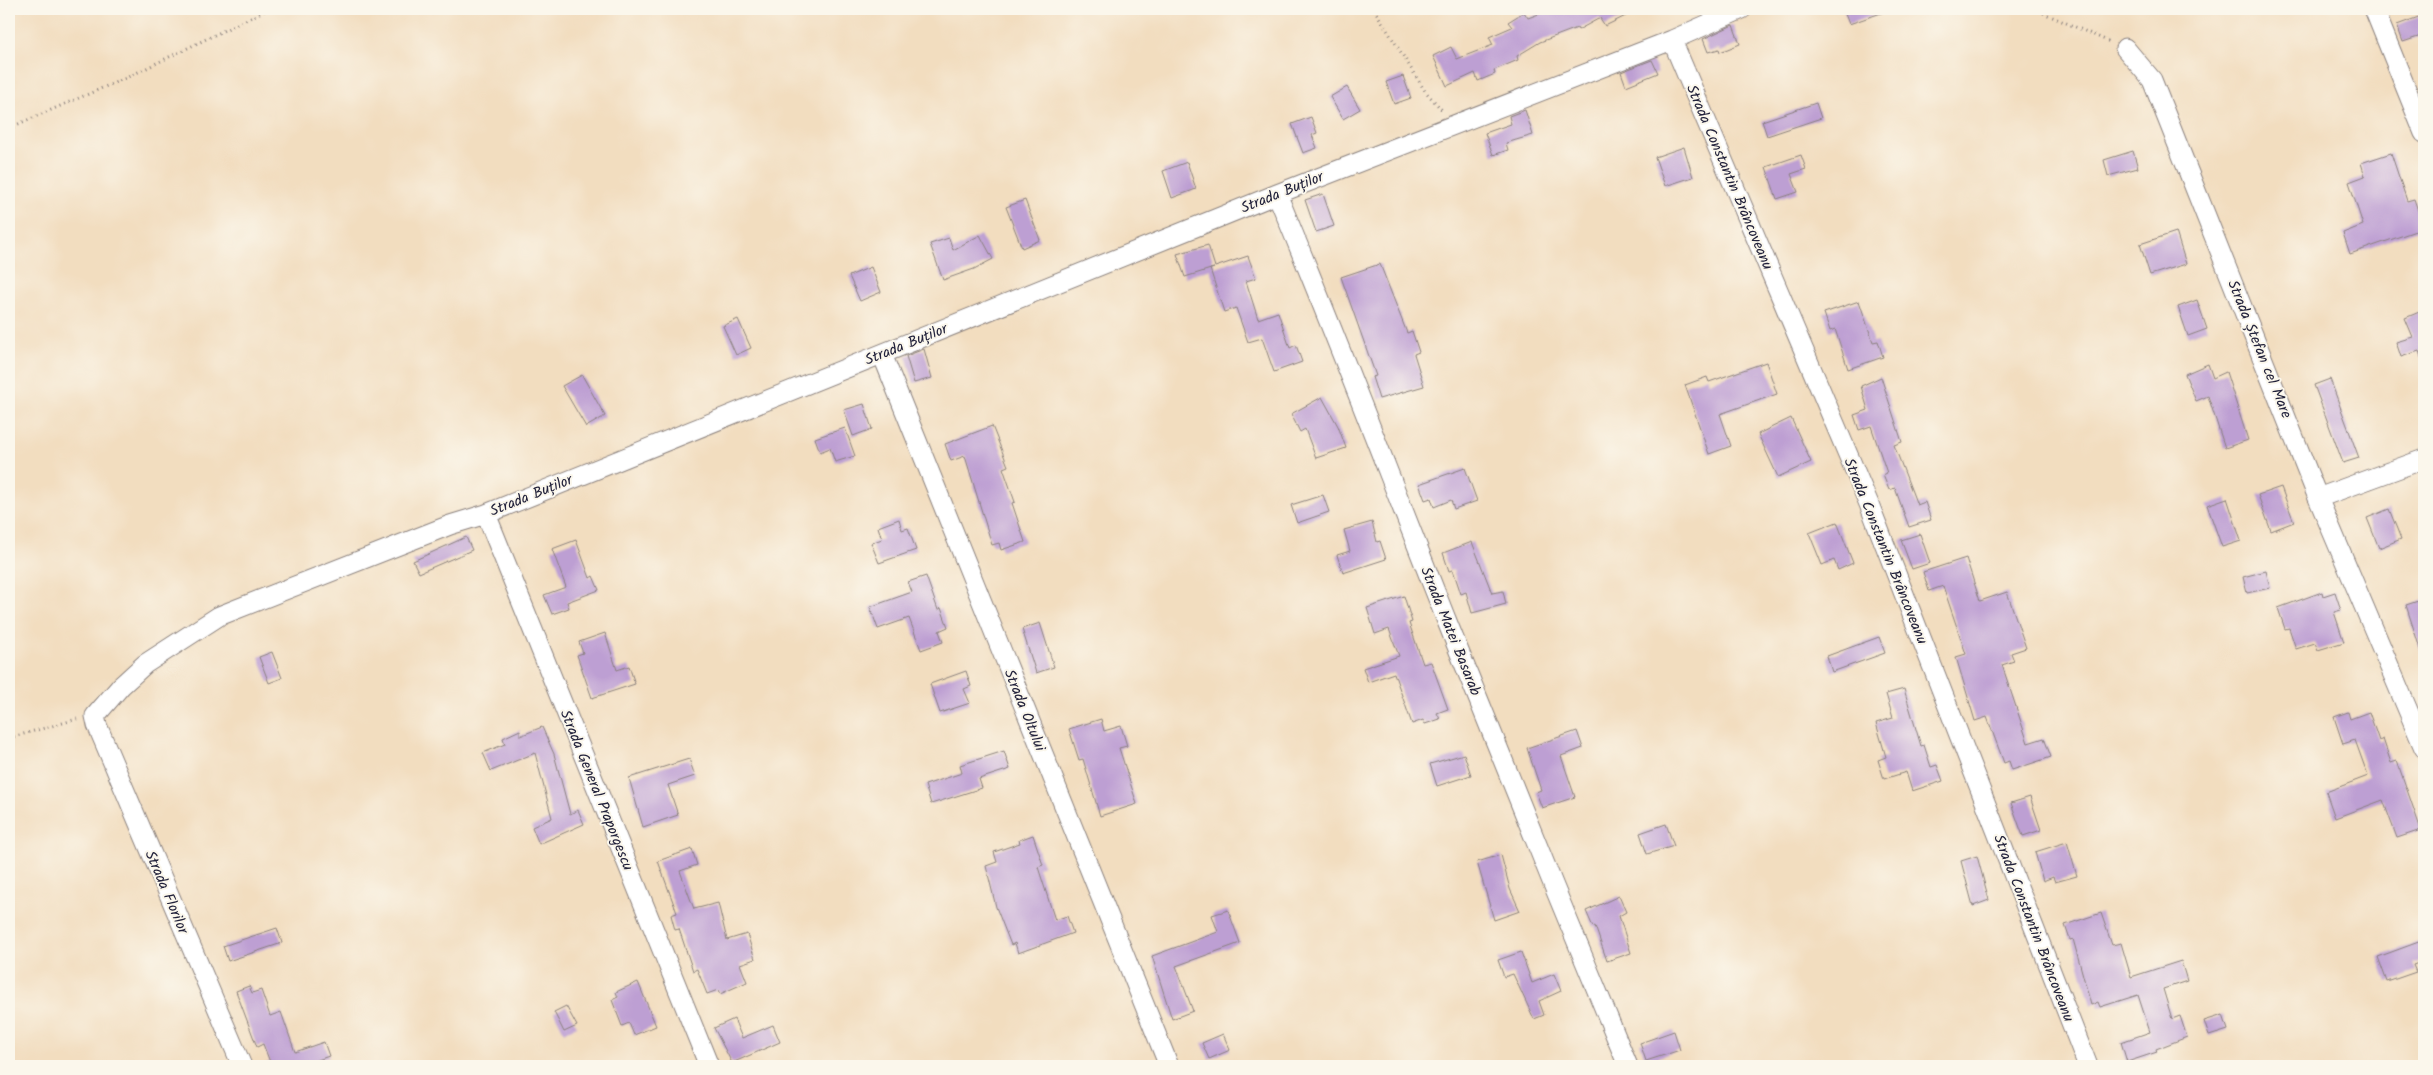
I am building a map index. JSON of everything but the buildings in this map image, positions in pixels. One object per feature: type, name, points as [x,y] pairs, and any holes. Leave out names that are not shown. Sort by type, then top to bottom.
[{"type":"street","name":"Strada Buților","points":[[95,716],[121,686],[145,664],[220,616],[450,525],[486,514],[1277,194],[1672,40],[1742,9]]},
{"type":"street","points":[[2374,9],[2424,133]]},
{"type":"street","name":"Strada Constantin Brâncoveanu","points":[[1672,40],[1869,504],[2088,1066]]},
{"type":"street","name":"Strada Ștefan cel Mare","points":[[2124,48],[2152,80],[2318,498],[2424,748]]},
{"type":"street","name":"Strada Matei Basarab","points":[[1277,194],[1330,321],[1510,780],[1628,1066]]},
{"type":"street","name":"Strada Oltului","points":[[882,354],[1169,1066]]},
{"type":"street","points":[[2318,498],[2424,459]]},
{"type":"street","name":"Strada General Praporgescu","points":[[486,514],[709,1066]]},
{"type":"street","name":"Strada Florilor","points":[[95,716],[242,1066]]},
{"type":"path","points":[[9,128],[128,77],[268,9]]},
{"type":"path","points":[[1374,9],[1424,91],[1455,125]]},
{"type":"path","points":[[2034,9],[2124,48]]},
{"type":"path","points":[[9,738],[84,716],[95,716]]}]
